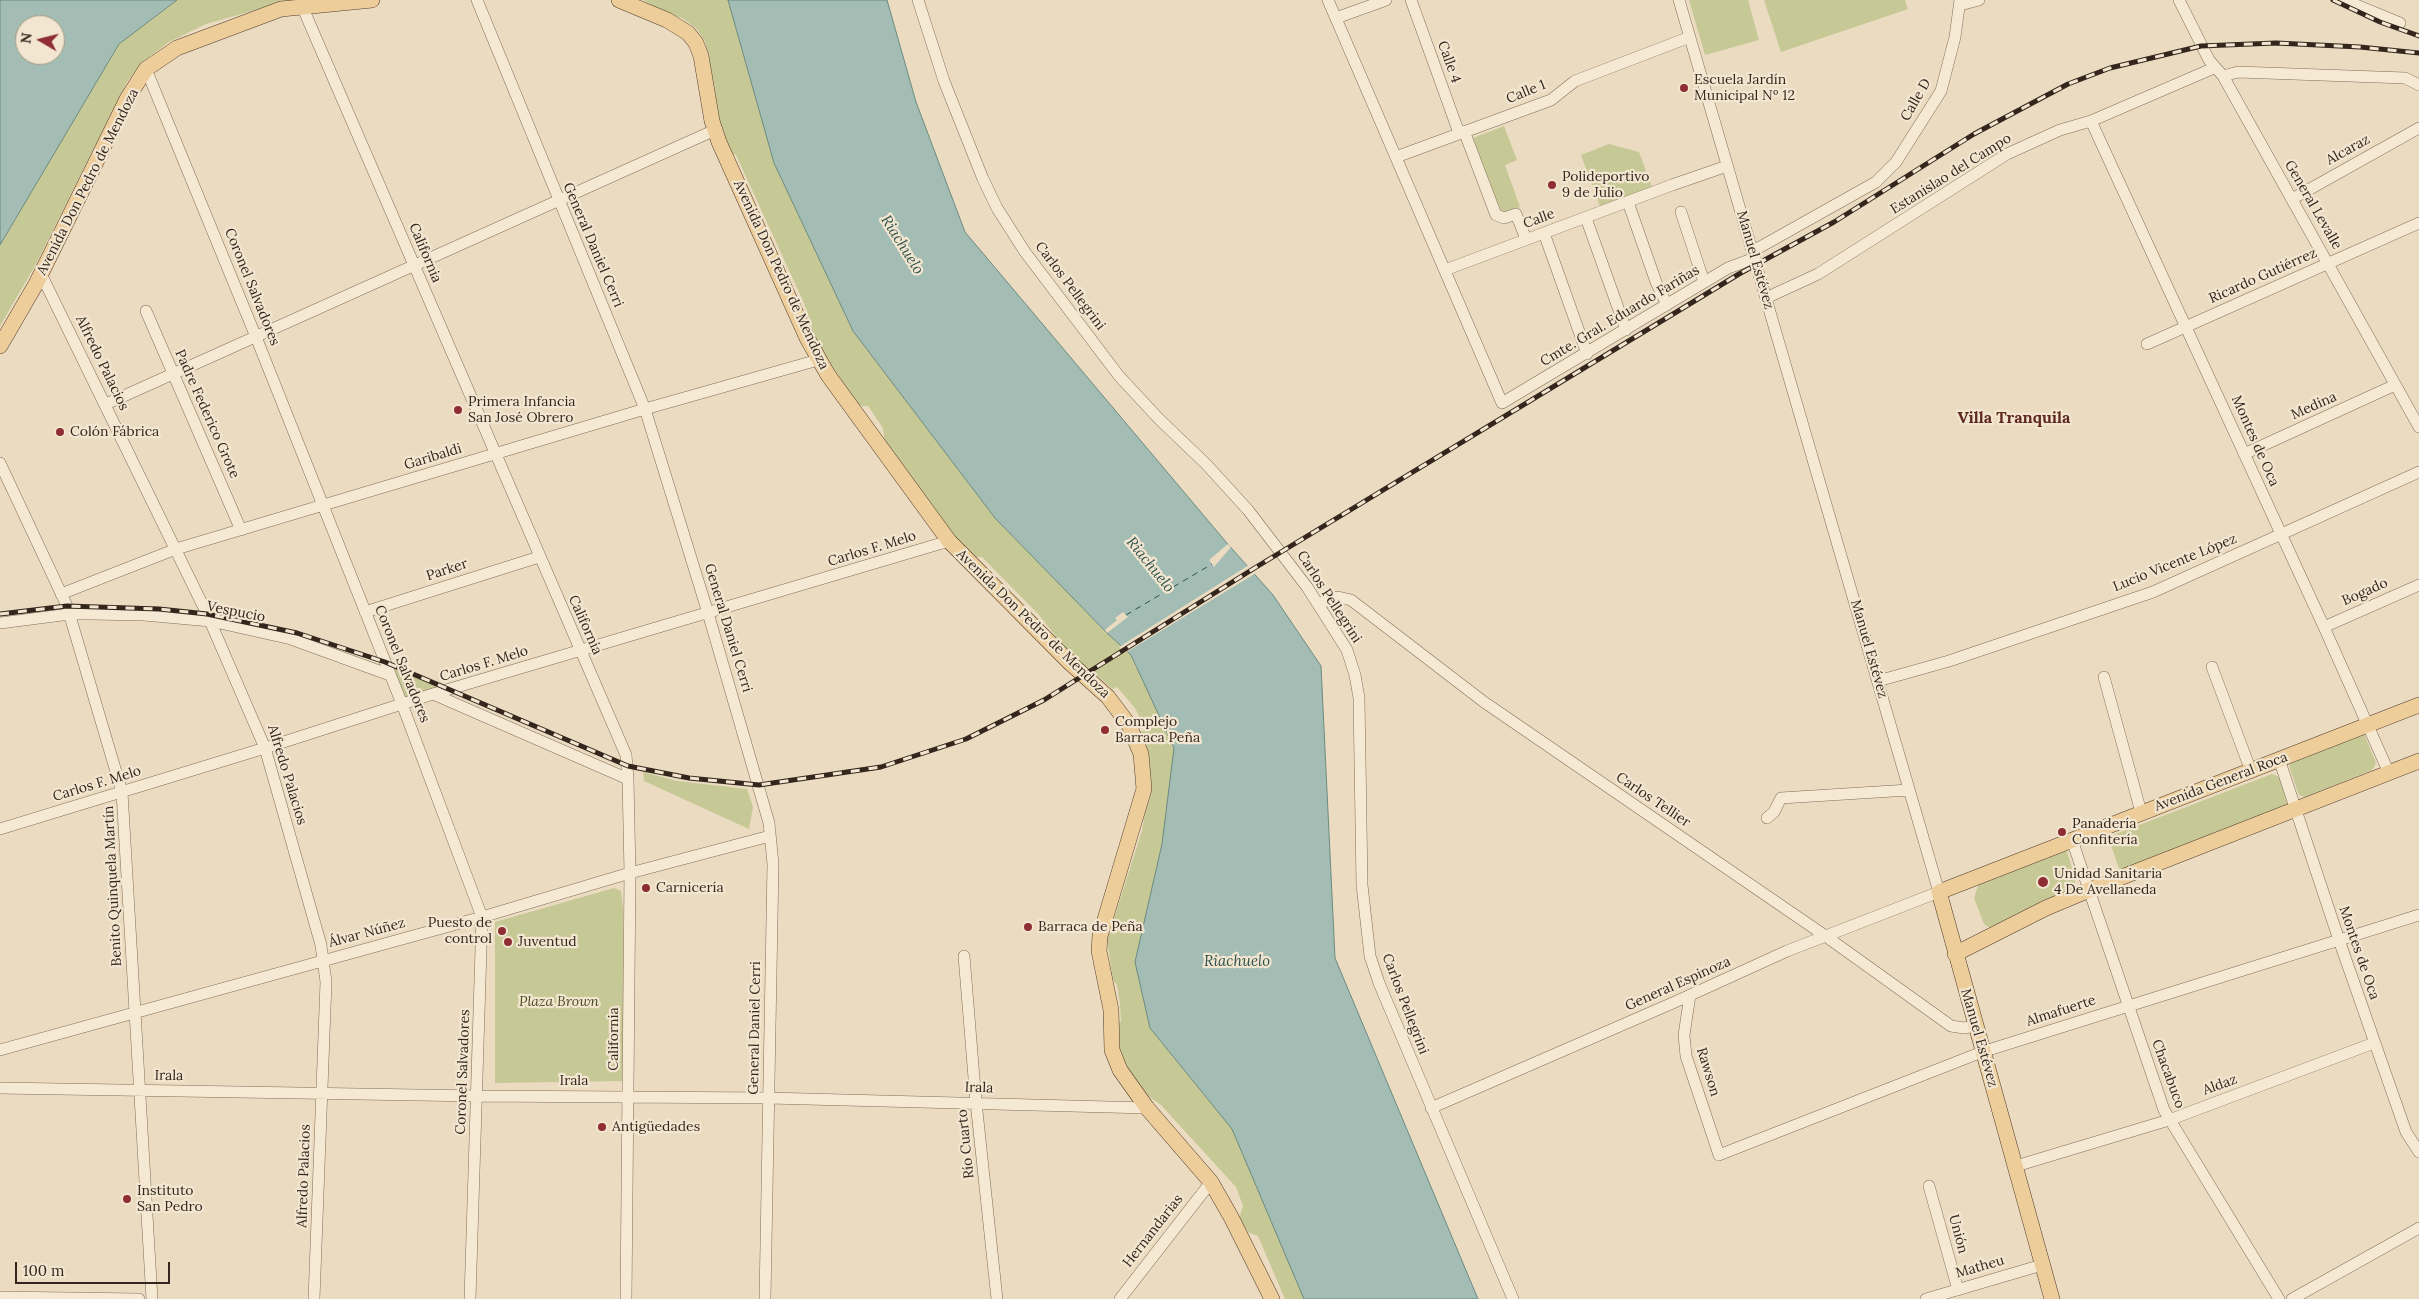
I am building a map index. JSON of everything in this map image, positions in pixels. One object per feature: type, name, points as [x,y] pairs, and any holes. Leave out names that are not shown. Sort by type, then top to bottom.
[{"type":"main road","name":"Avenida Don Pedro de Mendoza","points":[[0,346],[41,274],[127,99],[146,69],[177,48],[270,13],[302,6],[372,0]]},
{"type":"main road","name":"Avenida Don Pedro de Mendoza","points":[[619,0],[667,20],[692,37],[701,56],[714,130],[818,360],[902,480],[948,541],[1070,663],[1108,697],[1125,718],[1138,744],[1144,780],[1142,800],[1103,922],[1099,951],[1111,1010],[1114,1056],[1120,1070],[1148,1108],[1211,1182],[1231,1217],[1272,1299]]},
{"type":"main road","name":"Avenida General Roca","points":[[1939,892],[2419,705]]},
{"type":"main road","points":[[1955,954],[2046,908],[2089,890],[2419,761]]},
{"type":"main road","name":"Manuel Estévez","points":[[1939,892],[2052,1299]]},
{"type":"street","name":"General Daniel Cerri","points":[[477,0],[645,409],[759,785],[770,836],[773,864],[765,1299]]},
{"type":"street","name":"Carlos Pellegrini","points":[[918,0],[938,65],[990,194],[1020,244],[1119,376],[1159,419],[1226,485],[1265,532],[1318,604],[1347,650],[1355,675],[1360,726],[1362,885],[1370,956],[1379,983],[1431,1108],[1513,1299]]},
{"type":"street","points":[[1328,0],[1445,270]]},
{"type":"street","points":[[1336,18],[1386,0]]},
{"type":"street","name":"Calle 4","points":[[1411,0],[1461,132],[1496,215],[1504,218],[1516,214],[1526,240]]},
{"type":"street","name":"Manuel Estévez","points":[[1679,0],[1939,892]]},
{"type":"street","points":[[1960,2],[1979,0]]},
{"type":"street","name":"General Levalle","points":[[2179,0],[2201,46],[2214,68],[2223,76],[2419,427]]},
{"type":"street","points":[[2344,0],[2400,23]]},
{"type":"street","name":"Calle D","points":[[1754,254],[1876,182],[1896,162],[1941,90],[1955,37],[1960,2]]},
{"type":"street","name":"California","points":[[302,6],[539,557],[623,746],[628,779],[630,873],[626,1299]]},
{"type":"street","name":"Calle 1","points":[[1396,157],[1551,100],[1575,81],[1690,37]]},
{"type":"street","name":"Estanislao del Campo","points":[[1766,298],[1818,274],[2007,154],[2060,130],[2091,121],[2214,68]]},
{"type":"street","name":"Coronel Salvadores","points":[[146,69],[256,337],[402,704],[482,917],[478,1096],[470,1299]]},
{"type":"street","points":[[2223,76],[2238,72],[2415,83]]},
{"type":"street","name":"Montes de Oca","points":[[2091,121],[2324,627],[2388,773]]},
{"type":"street","name":"Alcaraz","points":[[2292,200],[2419,128]]},
{"type":"street","points":[[106,404],[714,130]]},
{"type":"street","name":"Calle","points":[[1445,270],[1727,166]]},
{"type":"street","points":[[1628,202],[1656,282],[1667,305]]},
{"type":"street","points":[[1681,212],[1704,282]]},
{"type":"street","points":[[1586,218],[1626,330]]},
{"type":"street","name":"Ricardo Gutiérrez","points":[[2147,344],[2419,223]]},
{"type":"street","points":[[1544,233],[1587,354]]},
{"type":"street","name":"Cmte. Gral. Eduardo Fariñas","points":[[1445,270],[1502,403],[1754,254]]},
{"type":"street","name":"Alfredo Palacios","points":[[41,274],[211,622],[265,748],[324,960],[326,982],[323,1094],[314,1299]]},
{"type":"street","name":"Padre Federico Grote","points":[[146,311],[241,530]]},
{"type":"street","name":"Garibaldi","points":[[61,594],[176,549],[645,409],[818,360]]},
{"type":"street","name":"Medina","points":[[2244,454],[2395,385]]},
{"type":"street","name":"Benito Quinquela Martín","points":[[0,464],[70,614],[122,792],[152,1299]]},
{"type":"street","name":"Lucio Vicente López","points":[[1878,681],[1949,661],[2153,592],[2419,472]]},
{"type":"street","name":"Carlos F. Melo","points":[[0,828],[265,748],[433,694],[948,541]]},
{"type":"street","name":"Parker","points":[[365,612],[539,557]]},
{"type":"street","name":"Bogado","points":[[2324,627],[2419,585]]},
{"type":"street","name":"Carlos Tellier","points":[[1318,604],[1338,597],[1351,600],[1484,702],[1824,935],[1951,1026],[1964,1028],[1975,1026]]},
{"type":"street","points":[[0,623],[70,614]]},
{"type":"street","name":"Vespucio","points":[[70,614],[144,615],[211,622],[291,639],[322,648],[390,675]]},
{"type":"street","points":[[2212,667],[2251,771]]},
{"type":"street","points":[[2104,677],[2141,812]]},
{"type":"street","points":[[433,694],[628,779]]},
{"type":"street","name":"Montes de Oca","points":[[2280,759],[2374,1043],[2406,1132],[2419,1152]]},
{"type":"street","points":[[1767,818],[1774,812],[1781,798],[1909,790]]},
{"type":"street","name":"Álvar Núñez","points":[[0,1050],[482,917],[630,873],[770,836]]},
{"type":"street","name":"Chacabuco","points":[[2072,840],[2169,1120],[2279,1299]]},
{"type":"street","name":"General Espinoza","points":[[1431,1108],[1824,935],[1939,892]]},
{"type":"street","name":"Almafuerte","points":[[1719,1155],[1982,1052],[2419,915]]},
{"type":"street","name":"Río Cuarto","points":[[964,956],[976,1102],[997,1299]]},
{"type":"street","name":"Rawson","points":[[1690,995],[1684,1035],[1686,1056],[1719,1155]]},
{"type":"street","name":"Aldaz","points":[[2016,1166],[2169,1120],[2374,1043]]},
{"type":"street","name":"Irala","points":[[0,1088],[323,1094],[769,1098],[1148,1108]]},
{"type":"street","name":"Hernandarias","points":[[1120,1299],[1211,1182]]},
{"type":"street","name":"Unión","points":[[1929,1186],[1958,1290]]},
{"type":"street","points":[[2292,1299],[2419,1228]]},
{"type":"street","name":"Matheu","points":[[1926,1299],[2042,1265]]},
{"type":"street","points":[[0,1297],[139,1299]]},
{"type":"green space","points":[[177,0],[319,0],[281,3],[206,24],[169,42],[141,63],[127,82],[36,264],[0,326],[0,245],[119,44]]},
{"type":"green space","points":[[643,0],[728,0],[774,163],[853,331],[995,518],[1107,633],[1131,655],[1175,748],[1162,844],[1136,962],[1150,1028],[1232,1129],[1305,1299],[1285,1299],[1258,1236],[1248,1232],[1239,1219],[1243,1206],[1236,1187],[1161,1105],[1138,1089],[1124,1068],[1115,1043],[1116,1023],[1121,1022],[1120,1004],[1117,985],[1113,980],[1107,940],[1142,831],[1147,800],[1139,732],[1146,730],[1135,708],[1117,687],[1113,689],[1068,652],[1040,616],[982,557],[972,557],[949,532],[885,444],[883,428],[868,406],[859,406],[810,335],[812,325],[804,303],[736,155],[728,152],[720,127],[705,41],[696,28],[682,18],[662,12]]},
{"type":"green space","points":[[1689,0],[1748,0],[1759,40],[1705,55]]},
{"type":"green space","points":[[1764,0],[1905,0],[1908,9],[1781,52]]},
{"type":"green space","points":[[1504,126],[1517,160],[1505,165],[1520,207],[1502,214],[1473,138]]},
{"type":"green space","points":[[1609,144],[1639,152],[1652,187],[1600,206],[1581,155]]},
{"type":"green space","points":[[385,662],[451,689],[402,704]]},
{"type":"green space","points":[[2364,734],[2376,763],[2372,770],[2305,797],[2299,795],[2289,766],[2292,759]]},
{"type":"green space","points":[[643,772],[677,781],[747,789],[753,807],[749,829],[644,781]]},
{"type":"green space","points":[[2272,774],[2279,777],[2288,805],[2120,871],[2108,837]]},
{"type":"green space","points":[[2063,850],[2067,852],[2075,878],[2075,883],[2071,888],[1999,928],[1991,928],[1984,924],[1974,898],[1979,883]]},
{"type":"green space","name":"Plaza Brown","points":[[614,888],[621,891],[623,908],[625,1081],[495,1083],[495,922]]},
{"type":"water","points":[[0,0],[177,0],[119,44],[0,245]]},
{"type":"water","name":"Riachuelo","points":[[728,0],[887,0],[916,102],[965,232],[1226,542],[1273,595],[1321,666],[1335,958],[1478,1299],[1304,1299],[1232,1129],[1150,1028],[1135,962],[1162,844],[1174,748],[1131,655],[1107,633],[995,518],[853,331],[774,163]]},
{"type":"pier","points":[[1228,544],[1231,547],[1214,567],[1209,560]]},
{"type":"pier","points":[[1249,565],[1256,573],[1125,653],[1119,647]]},
{"type":"pier","points":[[1123,612],[1128,617],[1107,633],[1105,630]]},
{"type":"ferry route","points":[[1126,615],[1212,564]]},
{"type":"railway","points":[[2333,0],[2380,22],[2419,36]]},
{"type":"railway","points":[[0,614],[67,606],[159,609],[207,614],[297,633],[385,662],[628,766],[689,778],[759,785],[881,767],[966,739],[1044,700],[1253,569],[1739,274],[1834,222],[1974,134],[2068,84],[2110,68],[2201,46],[2276,43],[2360,47],[2419,53]]},
{"type":"place","name":"Escuela Jardín Municipal Nº 12","points":[[1684,88]]},
{"type":"place","name":"Polideportivo 9 de Julio","points":[[1552,185]]},
{"type":"place","name":"Primera Infancia San José Obrero","points":[[458,410]]},
{"type":"place","name":"Colón Fábrica","points":[[60,432]]},
{"type":"place","name":"Complejo Barraca Peña","points":[[1105,730]]},
{"type":"place","name":"Panadería Confitería","points":[[2062,832]]},
{"type":"place","name":"Unidad Sanitaria 4 De Avellaneda","points":[[2043,882]]},
{"type":"place","name":"Carnicería","points":[[646,888]]},
{"type":"place","name":"Barraca de Peña","points":[[1028,927]]},
{"type":"place","name":"Puesto de control","points":[[502,931]]},
{"type":"place","name":"Juventud","points":[[508,942]]},
{"type":"place","name":"Antigüedades","points":[[602,1127]]},
{"type":"place","name":"Instituto San Pedro","points":[[127,1199]]},
{"type":"district","name":"Villa Tranquila","points":[[2014,418]]}]
